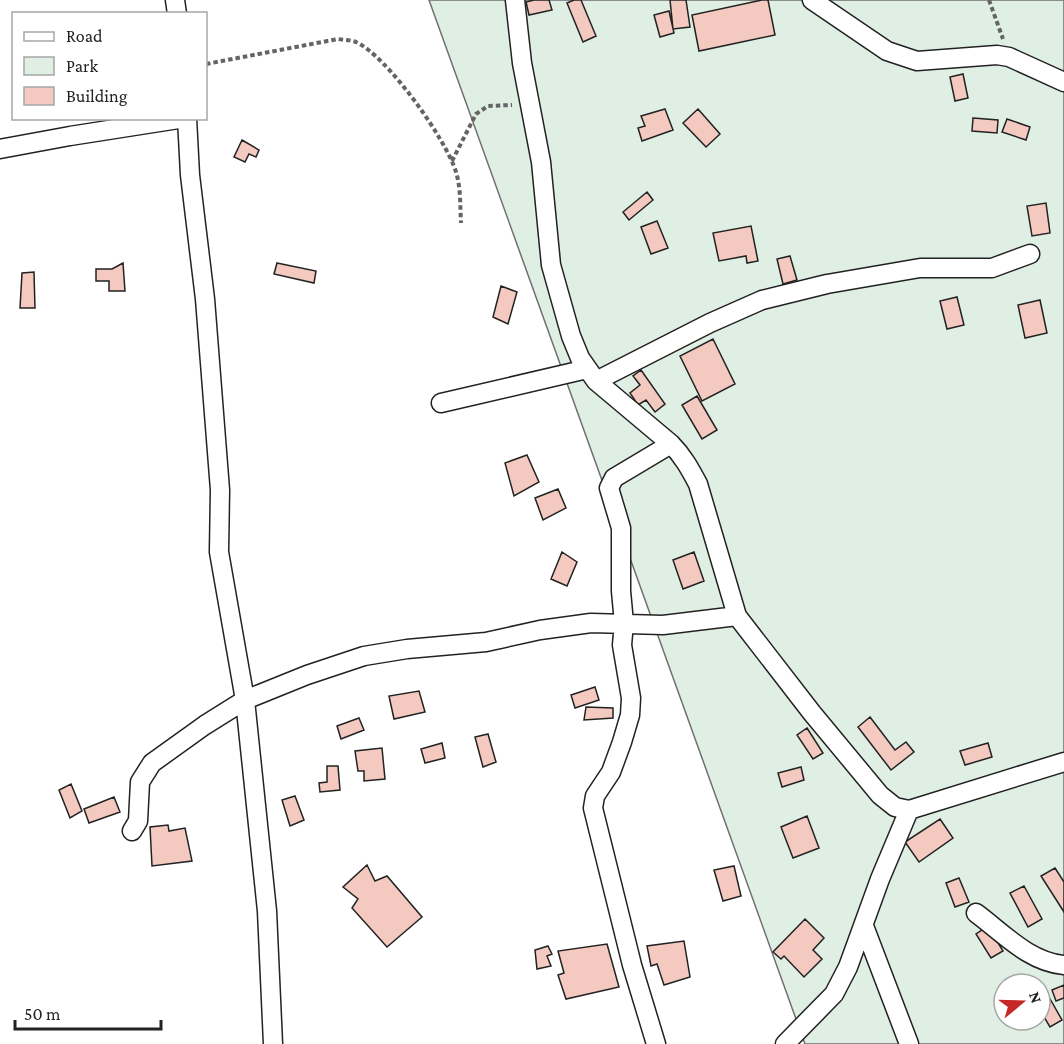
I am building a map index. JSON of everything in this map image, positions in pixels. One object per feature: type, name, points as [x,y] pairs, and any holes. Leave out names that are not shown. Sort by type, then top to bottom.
[{"type":"street","points":[[515,0],[522,63],[541,162],[551,265],[571,336],[592,375],[682,456],[698,484],[737,615],[812,713],[880,795],[895,807],[909,810],[1064,762]]},
{"type":"street","points":[[812,0],[887,51],[917,61],[986,55],[1009,57],[1064,82]]},
{"type":"street","points":[[0,149],[173,120]]},
{"type":"street","points":[[186,120],[190,175],[205,299],[220,490],[219,552],[245,700],[267,911],[273,1044]]},
{"type":"street","points":[[441,403],[592,375],[762,300],[827,284],[920,268],[992,268],[1030,254]]},
{"type":"street","points":[[656,1044],[632,965],[593,808],[595,796],[611,772],[630,715],[631,698],[622,645],[624,623],[621,591],[621,528],[609,488],[610,482],[671,444]]},
{"type":"street","points":[[132,831],[138,821],[140,782],[152,763],[245,700],[364,656],[486,642],[540,630],[591,623],[663,625],[737,615]]},
{"type":"street","points":[[785,1044],[834,994],[848,967],[880,879],[909,810]]},
{"type":"street","points":[[976,913],[1016,946],[1056,965],[1064,965]]},
{"type":"street","points":[[864,926],[909,1044]]},
{"type":"path","points":[[989,0],[1009,57]]},
{"type":"path","points":[[207,64],[338,39],[353,41],[380,59],[390,69],[432,125],[452,161],[459,188],[461,223]]},
{"type":"path","points":[[452,161],[472,120],[480,110],[488,106],[530,104]]},
{"type":"green space","points":[[429,0],[1064,0],[1064,1044],[805,1044]]},
{"type":"building","points":[[549,0],[552,10],[529,15],[526,2]]},
{"type":"building","points":[[581,0],[596,36],[583,42],[567,3]]},
{"type":"building","points":[[670,0],[686,0],[690,27],[673,29]]},
{"type":"building","points":[[768,0],[775,35],[699,51],[692,15]]},
{"type":"building","points":[[669,11],[674,33],[660,37],[654,15]]},
{"type":"building","points":[[963,74],[968,98],[955,101],[950,77]]},
{"type":"building","points":[[665,109],[673,130],[642,141],[638,128],[645,126],[641,116]]},
{"type":"building","points":[[698,109],[720,134],[706,147],[683,123]]},
{"type":"building","points":[[973,118],[998,120],[997,133],[972,131]]},
{"type":"building","points":[[1007,119],[1030,127],[1026,140],[1002,132]]},
{"type":"building","points":[[242,140],[259,150],[256,157],[249,154],[245,162],[234,157]]},
{"type":"building","points":[[647,192],[653,200],[629,220],[623,212]]},
{"type":"building","points":[[1046,203],[1050,233],[1032,236],[1027,206]]},
{"type":"building","points":[[657,221],[668,248],[651,254],[641,227]]},
{"type":"building","points":[[751,226],[758,261],[747,263],[746,256],[719,261],[713,233]]},
{"type":"building","points":[[790,256],[797,280],[783,284],[777,259]]},
{"type":"building","points":[[123,263],[125,291],[109,291],[109,281],[96,281],[96,269],[112,269]]},
{"type":"building","points":[[277,263],[316,271],[314,283],[274,274]]},
{"type":"building","points":[[34,272],[35,308],[20,308],[22,273]]},
{"type":"building","points":[[501,286],[517,292],[508,324],[493,317]]},
{"type":"building","points":[[957,297],[964,325],[947,329],[940,301]]},
{"type":"building","points":[[1040,300],[1047,333],[1025,338],[1018,305]]},
{"type":"building","points":[[713,339],[735,384],[702,401],[680,356]]},
{"type":"building","points":[[641,370],[665,404],[655,412],[646,400],[638,405],[630,393],[640,385],[633,376]]},
{"type":"building","points":[[697,396],[717,430],[702,439],[682,405]]},
{"type":"building","points":[[527,455],[539,482],[514,496],[505,463]]},
{"type":"building","points":[[558,489],[566,508],[543,520],[535,498]]},
{"type":"building","points":[[562,552],[577,562],[567,586],[551,579]]},
{"type":"building","points":[[694,552],[704,581],[683,589],[673,560]]},
{"type":"building","points":[[595,687],[599,700],[575,708],[571,695]]},
{"type":"building","points":[[419,691],[425,712],[394,719],[389,696]]},
{"type":"building","points":[[586,707],[613,708],[613,718],[584,720]]},
{"type":"building","points":[[870,717],[895,750],[906,742],[914,752],[891,770],[858,727]]},
{"type":"building","points":[[359,718],[364,730],[341,739],[337,726]]},
{"type":"building","points":[[807,728],[823,753],[813,759],[797,735]]},
{"type":"building","points":[[488,734],[496,762],[483,767],[475,737]]},
{"type":"building","points":[[442,743],[445,758],[425,763],[421,749]]},
{"type":"building","points":[[988,743],[992,757],[965,765],[960,751]]},
{"type":"building","points":[[382,748],[385,779],[364,781],[364,771],[358,771],[355,751]]},
{"type":"building","points":[[327,766],[338,766],[340,790],[320,792],[319,783],[327,782]]},
{"type":"building","points":[[801,767],[804,780],[782,787],[778,773]]},
{"type":"building","points":[[71,784],[82,811],[70,818],[59,790]]},
{"type":"building","points":[[295,796],[304,820],[290,826],[282,800]]},
{"type":"building","points":[[114,797],[120,812],[89,823],[84,809]]},
{"type":"building","points":[[807,816],[819,848],[793,858],[781,827]]},
{"type":"building","points":[[940,819],[953,838],[919,862],[905,842]]},
{"type":"building","points":[[168,825],[169,831],[185,828],[192,861],[152,866],[150,827]]},
{"type":"building","points":[[367,865],[375,881],[387,876],[422,917],[387,947],[352,908],[358,899],[343,887]]},
{"type":"building","points":[[734,866],[741,896],[723,901],[714,870]]},
{"type":"building","points":[[1055,868],[1064,882],[1064,912],[1041,876]]},
{"type":"building","points":[[959,878],[969,902],[955,907],[946,883]]},
{"type":"building","points":[[1024,886],[1042,919],[1028,927],[1010,893]]},
{"type":"building","points":[[805,919],[824,938],[813,950],[822,959],[804,977],[784,956],[781,959],[773,952]]},
{"type":"building","points":[[988,926],[1003,951],[991,958],[976,934]]},
{"type":"building","points":[[684,941],[690,977],[664,985],[657,964],[651,966],[647,946]]},
{"type":"building","points":[[607,944],[619,987],[566,999],[558,975],[564,973],[558,951]]},
{"type":"building","points":[[548,946],[552,954],[547,956],[551,966],[537,969],[535,950]]},
{"type":"building","points":[[1064,985],[1064,998],[1056,1001],[1052,990]]},
{"type":"building","points":[[1052,1002],[1062,1020],[1052,1026]]}]
